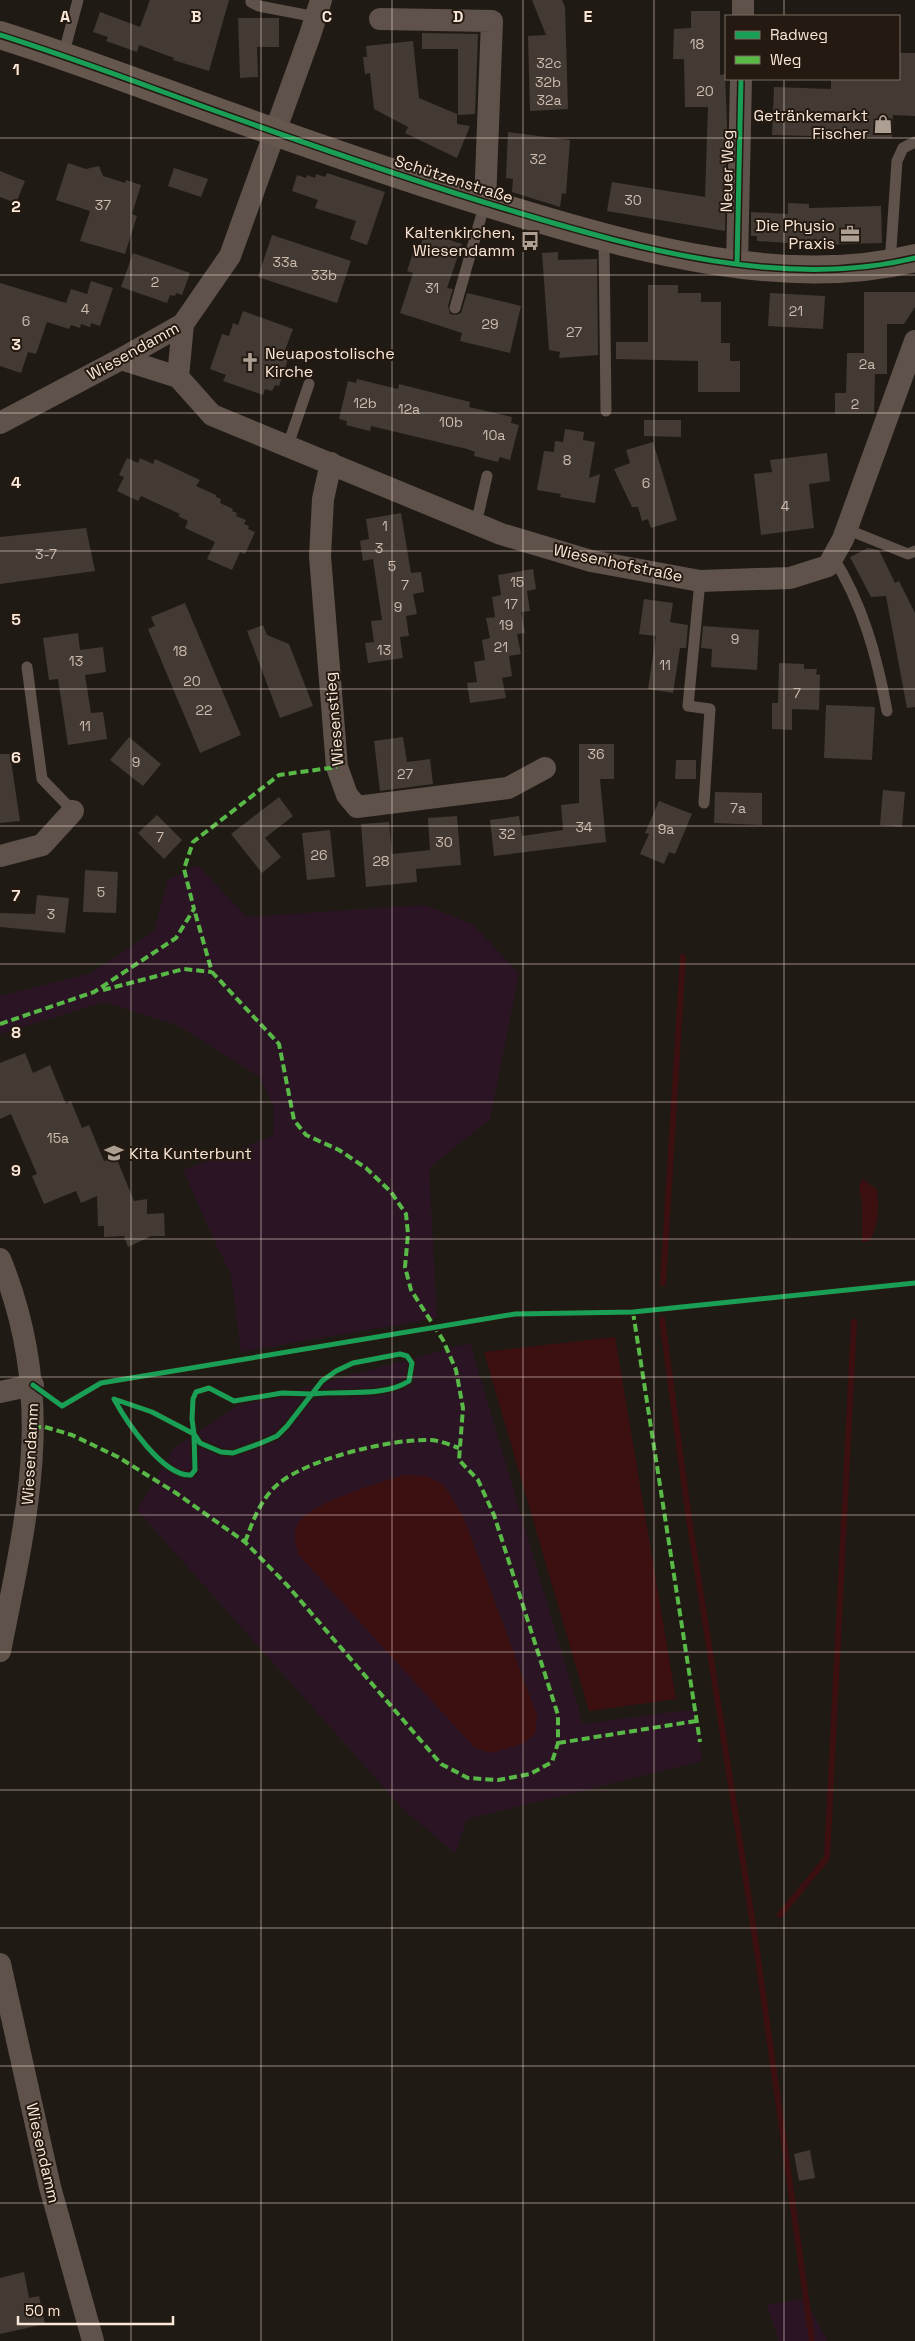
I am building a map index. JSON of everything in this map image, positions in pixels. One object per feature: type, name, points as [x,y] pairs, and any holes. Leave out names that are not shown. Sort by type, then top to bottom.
[{"type":"main road","name":"Schützenstraße","points":[[0,35],[274,132],[485,203],[604,239],[737,264],[830,271],[903,261]]},
{"type":"street","points":[[743,0],[743,15]]},
{"type":"street","name":"Wiesendamm","points":[[0,423],[183,324],[230,256],[318,9]]},
{"type":"street","points":[[380,18],[492,21],[485,203]]},
{"type":"street","name":"Neuer Weg","points":[[737,264],[741,80]]},
{"type":"street","points":[[121,359],[178,377],[183,324]]},
{"type":"street","name":"Wiesenhofstraße","points":[[178,377],[212,415],[500,534],[591,561],[700,581],[790,578],[828,566],[833,557],[846,529],[915,341]]},
{"type":"street","name":"Wiesenstieg","points":[[331,463],[324,499],[320,556],[337,767],[346,795],[357,807],[508,788],[545,768]]},
{"type":"street","points":[[0,856],[42,845],[73,811]]},
{"type":"street","name":"Wiesendamm","points":[[0,1259],[12,1287],[30,1360],[33,1385],[33,1458],[27,1518],[0,1651]]},
{"type":"street","points":[[0,1392],[33,1385]]},
{"type":"street","name":"Wiesendamm","points":[[0,1964],[50,2187],[90,2340]]},
{"type":"lane","points":[[63,56],[78,0]]},
{"type":"lane","points":[[250,0],[250,2],[259,6],[318,9]]},
{"type":"lane","points":[[903,261],[897,162],[903,148],[915,142]]},
{"type":"lane","points":[[455,308],[485,203]]},
{"type":"lane","points":[[604,239],[606,411]]},
{"type":"lane","points":[[288,445],[310,384]]},
{"type":"lane","points":[[476,524],[487,476]]},
{"type":"lane","points":[[846,529],[908,554],[915,551]]},
{"type":"lane","points":[[833,557],[856,599],[866,624],[887,711]]},
{"type":"lane","points":[[700,581],[688,706],[710,709],[704,802]]},
{"type":"lane","points":[[26,666],[42,778],[73,811]]},
{"type":"shaded area","points":[[197,865],[247,917],[424,905],[472,924],[519,973],[490,1119],[429,1168],[437,1318],[241,1352],[231,1274],[183,1170],[273,1136],[274,1108],[260,1077],[177,1025],[104,1002],[0,1034],[0,996],[92,973],[154,931],[168,880]]},
{"type":"shaded area","points":[[863,1179],[877,1190],[878,1210],[877,1222],[870,1241],[862,1242],[862,1203],[859,1185]]},
{"type":"shaded area","points":[[615,1337],[676,1699],[589,1711],[484,1352]]},
{"type":"shaded area","points":[[470,1343],[583,1724],[695,1709],[702,1761],[467,1819],[455,1853],[404,1810],[137,1510],[173,1449],[236,1406]],"holes":[[[444,1485],[464,1518],[537,1715]]]},
{"type":"shaded area","points":[[403,1475],[427,1476],[444,1485],[464,1518],[537,1716],[535,1734],[522,1744],[490,1753],[474,1747],[298,1554],[295,1531],[302,1518],[313,1510],[344,1495]]},
{"type":"shaded area","points":[[805,2298],[827,2341],[779,2341],[767,2305]]},
{"type":"building","points":[[150,0],[229,0],[209,71],[173,60],[174,58],[139,45],[137,52],[106,41],[108,37],[93,32],[100,12],[140,27]]},
{"type":"building","points":[[532,0],[562,0],[565,7],[568,109],[530,111],[528,36],[546,35]]},
{"type":"building","points":[[691,11],[720,11],[720,75],[725,74],[727,125],[725,231],[607,211],[612,182],[705,197],[708,107],[685,107],[684,59],[673,59],[674,29],[691,28]]},
{"type":"building","points":[[238,18],[279,18],[279,47],[257,47],[258,77],[240,78]]},
{"type":"building","points":[[422,33],[478,34],[475,114],[458,115],[458,49],[422,49]]},
{"type":"building","points":[[413,41],[419,98],[457,114],[457,124],[470,126],[457,158],[405,133],[408,127],[374,109],[370,73],[365,74],[363,57],[367,57],[366,46]]},
{"type":"building","points":[[900,53],[915,53],[915,116],[893,115],[892,138],[772,135],[774,87],[831,89],[831,80],[900,80]]},
{"type":"building","points":[[508,132],[570,140],[566,194],[562,193],[560,207],[512,192],[513,179],[506,178]]},
{"type":"building","points":[[68,163],[86,169],[99,166],[103,176],[125,183],[126,180],[141,185],[132,214],[137,216],[125,254],[80,241],[90,211],[56,200]]},
{"type":"building","points":[[174,168],[208,179],[201,197],[168,186]]},
{"type":"building","points":[[0,171],[25,181],[16,203],[0,197]]},
{"type":"building","points":[[327,173],[385,192],[367,245],[350,239],[356,221],[315,208],[318,200],[292,191],[297,175],[306,178],[307,175],[315,178],[316,174],[325,177]]},
{"type":"building","points":[[788,203],[809,204],[809,208],[881,206],[882,243],[821,245],[757,241],[757,236],[751,236],[751,212],[788,214]]},
{"type":"building","points":[[425,232],[462,244],[447,288],[453,289],[448,306],[450,314],[456,315],[461,313],[467,293],[521,306],[510,353],[460,341],[462,333],[400,313],[413,273],[407,271],[416,244],[421,245]]},
{"type":"building","points":[[272,235],[351,261],[337,303],[258,277]]},
{"type":"building","points":[[558,252],[558,260],[597,259],[598,355],[559,358],[560,352],[549,350],[542,253]]},
{"type":"building","points":[[133,253],[190,273],[182,295],[176,293],[175,296],[170,295],[167,303],[121,287]]},
{"type":"building","points":[[91,281],[113,288],[100,326],[91,323],[90,327],[81,324],[80,328],[71,325],[69,329],[47,322],[36,354],[28,352],[21,373],[0,366],[0,283],[66,303],[71,289],[87,294]]},
{"type":"building","points":[[648,285],[678,285],[678,293],[701,293],[701,302],[721,302],[721,343],[730,343],[730,361],[740,361],[740,392],[698,392],[698,361],[616,359],[616,342],[648,342]]},
{"type":"building","points":[[864,292],[915,292],[915,307],[904,324],[887,324],[887,374],[875,374],[874,414],[835,414],[835,393],[846,393],[847,353],[864,353]]},
{"type":"building","points":[[770,293],[825,296],[823,329],[768,326]]},
{"type":"building","points":[[243,311],[293,329],[284,353],[290,354],[279,386],[275,385],[272,391],[265,389],[263,395],[223,381],[226,375],[210,369],[222,334],[229,336],[233,323],[238,325]]},
{"type":"building","points":[[357,379],[398,389],[399,384],[470,402],[469,407],[512,417],[511,423],[519,425],[510,460],[500,457],[498,462],[474,456],[475,452],[467,449],[371,426],[370,431],[346,425],[347,421],[339,419],[348,381],[356,383]]},
{"type":"building","points":[[644,420],[681,420],[681,437],[644,436]]},
{"type":"building","points":[[565,429],[584,432],[583,440],[595,442],[589,478],[600,474],[595,503],[560,497],[561,494],[537,490],[544,451],[554,452],[555,441],[563,442]]},
{"type":"building","points":[[653,442],[677,520],[651,528],[648,519],[642,521],[638,507],[632,507],[614,469],[630,463],[626,450]]},
{"type":"building","points":[[827,453],[830,481],[809,484],[814,528],[761,535],[754,474],[772,472],[770,460]]},
{"type":"building","points":[[127,458],[138,463],[140,458],[153,464],[155,459],[200,480],[196,486],[216,495],[216,497],[221,499],[220,503],[233,509],[232,511],[237,513],[236,516],[246,520],[244,524],[249,526],[248,529],[255,532],[245,554],[240,552],[232,570],[207,559],[215,542],[185,528],[188,521],[178,516],[180,514],[141,496],[138,501],[117,491],[124,477],[119,475]]},
{"type":"building","points":[[401,513],[411,573],[421,572],[424,592],[413,594],[417,614],[406,616],[409,636],[400,637],[403,658],[368,663],[365,643],[374,642],[371,621],[382,620],[373,559],[363,561],[360,541],[369,539],[366,519]]},
{"type":"building","points":[[86,528],[95,571],[0,584],[0,537]]},
{"type":"building","points":[[868,548],[879,550],[895,583],[899,581],[915,613],[915,707],[907,708],[886,596],[871,597],[850,557]]},
{"type":"building","points":[[533,569],[536,589],[527,591],[530,611],[521,612],[525,633],[517,634],[521,654],[509,656],[512,676],[502,678],[506,698],[470,703],[467,683],[477,682],[474,662],[485,660],[482,640],[490,638],[486,618],[495,617],[492,597],[501,595],[498,575]]},
{"type":"building","points":[[644,599],[673,603],[670,622],[688,625],[686,648],[680,648],[673,693],[648,689],[656,636],[639,634]]},
{"type":"building","points":[[185,603],[241,735],[200,753],[148,629],[155,626],[151,617]]},
{"type":"building","points":[[263,625],[267,635],[289,644],[313,706],[280,718],[247,631]]},
{"type":"building","points":[[703,626],[759,630],[757,670],[711,667],[712,649],[701,648]]},
{"type":"building","points":[[78,633],[80,650],[103,647],[106,672],[85,675],[91,713],[103,712],[107,739],[68,745],[58,679],[49,680],[43,638]]},
{"type":"building","points":[[779,663],[804,664],[804,669],[817,669],[816,674],[820,675],[819,710],[792,709],[792,730],[772,729],[772,703],[778,703]]},
{"type":"building","points":[[826,705],[875,707],[872,760],[824,758]]},
{"type":"building","points":[[129,737],[161,764],[143,786],[110,760]]},
{"type":"building","points":[[403,737],[407,762],[430,759],[433,784],[380,791],[374,741]]},
{"type":"building","points":[[579,744],[614,744],[614,779],[600,779],[606,842],[494,856],[490,820],[519,816],[522,836],[563,830],[561,805],[579,803]]},
{"type":"building","points":[[0,754],[10,754],[20,821],[0,823]]},
{"type":"building","points":[[676,760],[696,760],[696,779],[675,779]]},
{"type":"building","points":[[883,790],[905,792],[902,827],[880,825]]},
{"type":"building","points":[[715,792],[762,793],[762,825],[714,823]]},
{"type":"building","points":[[279,797],[293,816],[265,838],[281,857],[262,873],[231,834]]},
{"type":"building","points":[[659,801],[692,814],[675,854],[669,852],[664,864],[640,854],[649,834],[645,833]]},
{"type":"building","points":[[157,815],[182,840],[164,859],[138,833]]},
{"type":"building","points":[[457,816],[461,865],[416,869],[417,882],[366,887],[361,824],[389,822],[392,854],[430,850],[428,818]]},
{"type":"building","points":[[330,830],[335,877],[307,880],[302,833]]},
{"type":"building","points":[[85,870],[118,872],[116,913],[83,912]]},
{"type":"building","points":[[37,895],[69,898],[65,933],[0,927],[0,913],[35,914]]},
{"type":"building","points":[[25,1053],[33,1073],[50,1065],[66,1104],[71,1101],[82,1128],[89,1125],[104,1161],[116,1157],[134,1201],[147,1199],[147,1214],[164,1213],[165,1236],[151,1236],[128,1247],[124,1236],[104,1237],[104,1226],[98,1226],[97,1196],[81,1203],[76,1191],[44,1204],[32,1176],[37,1174],[11,1114],[0,1119],[0,1063]]},
{"type":"building","points":[[810,2150],[815,2178],[799,2181],[794,2154]]},
{"type":"building","points":[[24,2272],[29,2298],[39,2296],[45,2324],[0,2334],[0,2278]]},
{"type":"waterway","points":[[663,1283],[683,957]]},
{"type":"waterway","points":[[662,1319],[689,1519],[756,1944],[812,2341]]},
{"type":"waterway","points":[[780,1915],[827,1858],[854,1322]]},
{"type":"marked path","points":[[0,1024],[94,992],[176,938],[194,909],[184,869],[193,842],[279,775],[337,767]]},
{"type":"marked path","points":[[33,1427],[45,1427],[72,1435],[118,1457],[176,1493],[245,1542],[287,1585],[441,1764],[468,1778],[498,1780],[530,1774],[552,1762],[558,1743],[558,1715],[494,1515],[478,1480],[459,1460],[463,1408],[456,1370],[443,1340],[411,1290],[405,1267],[408,1234],[406,1214],[391,1192],[366,1168],[339,1150],[306,1135],[294,1120],[279,1044],[212,972],[194,909]]},
{"type":"marked path","points":[[103,990],[184,969],[212,972]]},
{"type":"marked path","points":[[633,1312],[700,1742]]},
{"type":"marked path","points":[[245,1542],[258,1511],[271,1491],[290,1476],[308,1467],[349,1452],[393,1443],[433,1440],[459,1448]]},
{"type":"marked path","points":[[558,1743],[696,1721]]},
{"type":"cycle path","points":[[0,35],[396,174],[476,200],[612,239],[714,261],[765,267],[816,270],[866,267],[915,258]]},
{"type":"cycle path","points":[[737,264],[741,80]]},
{"type":"cycle path","points":[[33,1385],[62,1406],[101,1383],[515,1314],[633,1312],[915,1283]]},
{"type":"cycle path","points":[[312,1394],[282,1393],[234,1401],[209,1388],[196,1392],[193,1399],[192,1419],[194,1434],[200,1443],[221,1452],[233,1453],[277,1436],[287,1426],[322,1381],[336,1371],[353,1363],[400,1354],[407,1356],[412,1363],[409,1381],[387,1390],[312,1394]]},
{"type":"cycle path","points":[[114,1399],[152,1412],[194,1434],[195,1470],[191,1475],[180,1473],[157,1458],[136,1433],[114,1399]]},
{"type":"place","name":"Getränkemarkt Fischer","points":[[883,124]]},
{"type":"place","name":"Die Physio Praxis","points":[[850,234]]},
{"type":"place","name":"Kaltenkirchen, Wiesendamm","points":[[530,241]]},
{"type":"place","name":"Neuapostolische Kirche","points":[[250,362]]},
{"type":"place","name":"Kita Kunterbunt","points":[[114,1153]]}]
